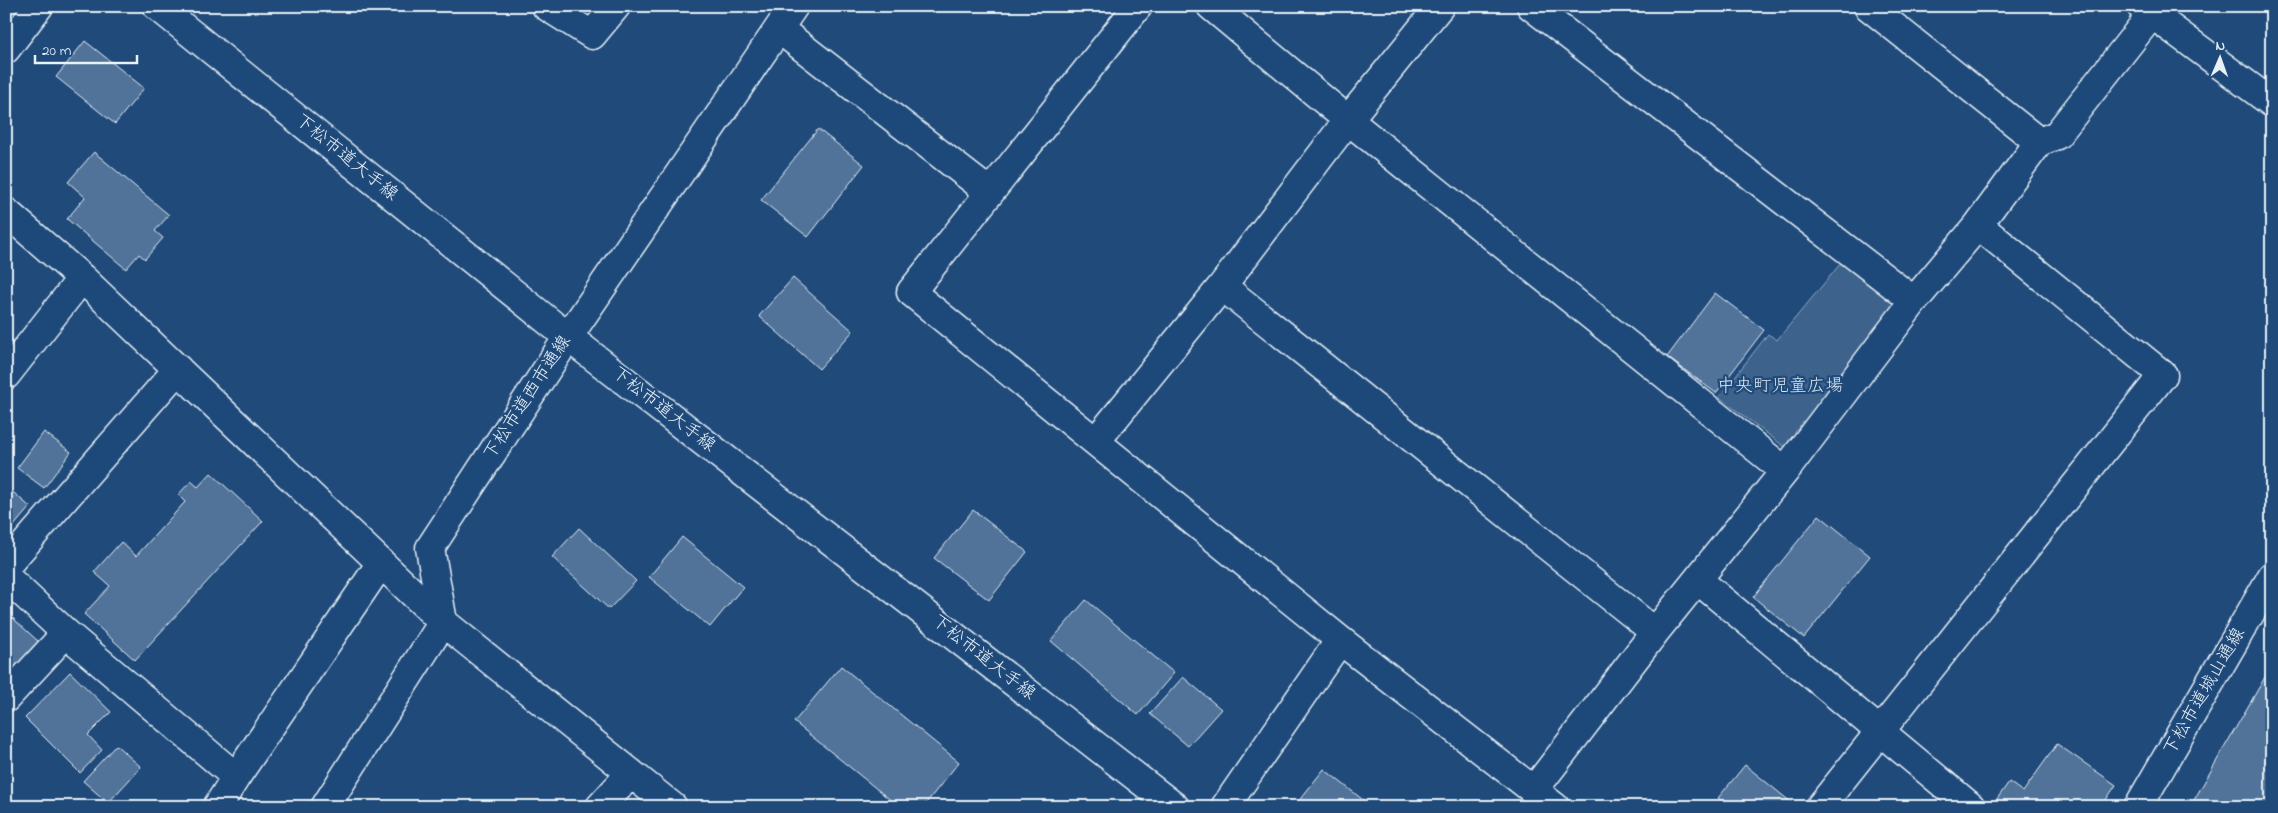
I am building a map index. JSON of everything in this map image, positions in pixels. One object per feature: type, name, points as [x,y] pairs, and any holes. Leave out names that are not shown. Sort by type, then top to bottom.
[{"type":"street","points":[[6,49],[38,6]]},
{"type":"street","name":"下松市道大手線","points":[[158,6],[568,336],[1175,807]]},
{"type":"street","points":[[546,6],[592,35],[616,6]]},
{"type":"street","name":"下松市道西市通線","points":[[443,622],[430,548],[568,336],[794,6]]},
{"type":"street","points":[[1138,6],[989,192],[912,292],[1340,640],[1544,799],[1655,632],[1785,471],[1914,302],[1978,225],[2039,142],[2057,135],[2146,10],[2272,103]]},
{"type":"street","points":[[1211,6],[1348,120],[1785,471]]},
{"type":"street","points":[[1096,441],[1222,286],[1348,120],[1440,6]]},
{"type":"street","points":[[1531,6],[1914,302]]},
{"type":"street","points":[[1868,6],[2039,142]]},
{"type":"street","points":[[779,29],[989,192]]},
{"type":"street","points":[[6,212],[82,278],[443,622],[673,807]]},
{"type":"street","points":[[1820,807],[2163,375],[1978,225]]},
{"type":"street","points":[[6,374],[82,278]]},
{"type":"street","points":[[1222,286],[1655,632]]},
{"type":"street","points":[[6,566],[178,369]]},
{"type":"street","points":[[217,807],[236,776],[381,563]]},
{"type":"street","name":"下松市道城山通線","points":[[2138,807],[2272,576]]},
{"type":"street","points":[[6,577],[66,633],[236,776]]},
{"type":"street","points":[[1698,580],[1971,807]]},
{"type":"street","points":[[325,807],[443,622]]},
{"type":"street","points":[[6,698],[66,633]]},
{"type":"street","points":[[1225,807],[1340,640]]},
{"type":"street","points":[[600,807],[631,773]]},
{"type":"green space","name":"中央町児童広場","points":[[1841,263],[1895,304],[1786,448],[1719,397],[1768,334],[1777,340]]},
{"type":"building","points":[[85,41],[144,88],[115,124],[56,77]]},
{"type":"building","points":[[818,129],[864,165],[808,237],[761,200]]},
{"type":"building","points":[[94,152],[169,215],[155,231],[163,238],[145,259],[139,254],[126,269],[67,219],[85,197],[68,182]]},
{"type":"building","points":[[793,278],[853,331],[819,369],[759,316]]},
{"type":"building","points":[[1715,293],[1764,330],[1716,393],[1667,357]]},
{"type":"building","points":[[44,432],[71,452],[44,488],[17,468]]},
{"type":"building","points":[[211,473],[263,521],[135,660],[84,614],[110,586],[94,572],[121,542],[136,556],[185,502],[178,495],[191,481],[198,487]]},
{"type":"building","points":[[6,486],[30,507],[6,535]]},
{"type":"building","points":[[973,510],[1027,552],[989,600],[934,558]]},
{"type":"building","points":[[1819,515],[1870,556],[1804,638],[1753,597]]},
{"type":"building","points":[[579,528],[636,581],[609,609],[552,557]]},
{"type":"building","points":[[682,537],[743,587],[710,627],[649,577]]},
{"type":"building","points":[[1086,600],[1174,673],[1138,715],[1051,641]]},
{"type":"building","points":[[6,612],[39,642],[6,679]]},
{"type":"building","points":[[2272,665],[2272,807],[2190,807]]},
{"type":"building","points":[[841,666],[959,762],[923,807],[899,807],[794,722]]},
{"type":"building","points":[[70,672],[111,712],[88,735],[102,750],[80,773],[25,718]]},
{"type":"building","points":[[1183,677],[1221,709],[1188,746],[1150,714]]},
{"type":"building","points":[[2057,744],[2116,785],[2101,807],[1992,806],[2009,782],[2023,792]]},
{"type":"building","points":[[116,745],[141,767],[108,803],[83,781]]},
{"type":"building","points":[[1745,765],[1797,807],[1729,807],[1718,798]]},
{"type":"building","points":[[1324,769],[1372,807],[1294,807]]}]
